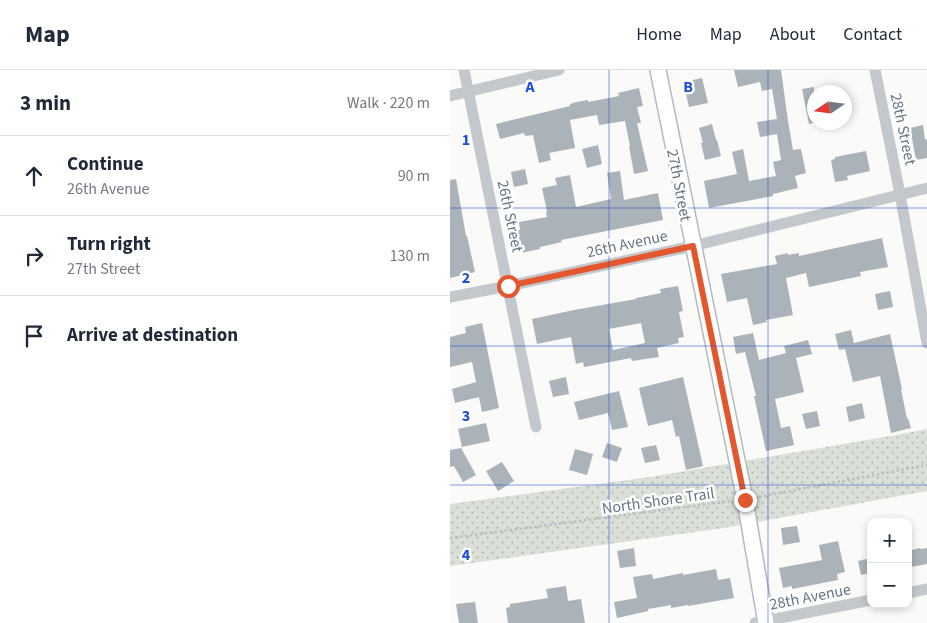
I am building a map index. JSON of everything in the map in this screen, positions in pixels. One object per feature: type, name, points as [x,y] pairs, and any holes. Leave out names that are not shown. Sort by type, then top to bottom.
[{"type":"street","name":"26th Street","points":[[464,70],[536,427]]},
{"type":"street","points":[[450,96],[558,70]]},
{"type":"street","name":"27th Street","points":[[658,70],[745,500],[762,622]]},
{"type":"street","name":"28th Street","points":[[875,70],[927,343]]},
{"type":"street","name":"26th Avenue","points":[[450,297],[693,246],[927,188]]},
{"type":"street","points":[[912,592],[927,589]]},
{"type":"street","name":"28th Avenue","points":[[762,622],[867,601]]},
{"type":"path","name":"North Shore Trail","points":[[450,538],[745,500],[927,465]]},
{"type":"shaded area","points":[[927,429],[927,491],[724,528],[450,566],[450,504],[650,477]]},
{"type":"building","points":[[734,70],[781,70],[793,150],[801,149],[806,173],[795,176],[798,188],[773,194],[773,196],[709,208],[704,181],[737,174],[732,152],[743,149],[749,181],[776,176],[773,162],[781,160],[777,134],[760,137],[757,122],[777,119],[772,89],[762,91],[760,82],[738,87]]},
{"type":"building","points":[[702,78],[708,103],[689,107],[683,82]]},
{"type":"building","points":[[639,88],[643,106],[637,107],[641,123],[637,123],[648,171],[634,174],[625,121],[599,125],[597,115],[570,120],[575,148],[549,153],[551,160],[539,163],[533,135],[525,136],[524,133],[500,139],[496,124],[570,106],[570,104],[576,102],[588,100],[588,102],[619,96],[618,93]]},
{"type":"building","points":[[807,88],[807,114],[802,89]]},
{"type":"building","points":[[712,124],[721,156],[705,160],[699,128]]},
{"type":"building","points":[[923,125],[925,140],[927,139],[927,158],[916,160],[910,128]]},
{"type":"building","points":[[598,145],[602,164],[587,168],[582,149]]},
{"type":"building","points":[[866,151],[870,171],[847,176],[848,180],[835,182],[831,160],[835,159],[835,157]]},
{"type":"building","points":[[525,169],[528,184],[514,187],[511,172]]},
{"type":"building","points":[[620,171],[624,200],[658,193],[663,220],[561,240],[562,242],[521,253],[517,230],[520,230],[519,222],[547,217],[542,188],[557,185],[555,178],[570,175],[576,207],[611,199],[607,173]]},
{"type":"building","points":[[456,179],[466,236],[475,272],[450,278],[450,180]]},
{"type":"building","points":[[882,238],[888,267],[860,272],[861,276],[809,287],[806,273],[786,278],[793,315],[766,320],[767,322],[753,325],[747,298],[727,302],[721,274],[777,264],[775,256],[788,253],[788,255],[799,253],[799,256]]},
{"type":"building","points":[[678,286],[683,311],[679,312],[684,337],[678,338],[679,343],[657,348],[659,357],[632,361],[631,358],[584,367],[583,362],[576,364],[571,337],[537,344],[532,319],[636,299],[661,293],[660,289]],"holes":[[[641,323],[645,343],[613,350],[609,329]]]},
{"type":"building","points":[[890,291],[893,307],[878,310],[875,294]]},
{"type":"building","points":[[482,323],[499,408],[482,412],[479,397],[455,403],[452,389],[476,382],[472,362],[450,367],[450,337],[466,333],[465,327]]},
{"type":"building","points":[[851,330],[854,343],[890,334],[907,419],[911,428],[891,433],[880,376],[853,382],[845,349],[839,350],[835,334]]},
{"type":"building","points":[[753,333],[759,360],[786,353],[784,346],[808,340],[812,354],[796,358],[804,392],[775,399],[781,428],[790,426],[794,445],[766,451],[754,396],[756,396],[745,352],[736,354],[733,337]]},
{"type":"building","points":[[566,377],[569,394],[553,397],[549,381]]},
{"type":"building","points":[[683,377],[703,466],[686,470],[679,436],[676,437],[672,420],[648,426],[639,388]]},
{"type":"building","points":[[619,391],[628,427],[612,430],[608,413],[579,420],[574,402]]},
{"type":"building","points":[[862,403],[865,418],[849,422],[846,407]]},
{"type":"building","points":[[817,411],[820,426],[806,429],[802,414]]},
{"type":"building","points":[[486,423],[490,441],[462,447],[458,429]]},
{"type":"building","points":[[607,443],[622,448],[617,462],[602,457]]},
{"type":"building","points":[[656,445],[660,460],[645,463],[641,448]]},
{"type":"building","points":[[461,448],[476,475],[463,482],[454,466],[450,467],[450,450]]},
{"type":"building","points":[[575,449],[593,454],[587,475],[569,470]]},
{"type":"building","points":[[502,462],[514,481],[498,491],[486,471]]},
{"type":"building","points":[[797,526],[800,542],[783,545],[781,528]]},
{"type":"building","points":[[838,541],[845,572],[837,574],[838,580],[792,589],[792,586],[783,588],[779,568],[822,560],[819,545]]},
{"type":"building","points":[[634,548],[636,566],[620,568],[617,551]]},
{"type":"building","points":[[927,548],[927,564],[912,567],[912,550]]},
{"type":"building","points":[[867,559],[867,574],[861,575],[858,561]]},
{"type":"building","points":[[716,569],[718,580],[730,578],[734,598],[671,608],[671,605],[617,618],[614,602],[637,598],[633,577],[652,574],[653,579]]},
{"type":"building","points":[[566,586],[568,601],[581,599],[585,623],[508,623],[506,608],[510,607],[510,604],[548,598],[546,589]]},
{"type":"building","points":[[475,602],[478,623],[459,623],[456,604]]},
{"type":"route","points":[[508,286],[693,246],[745,500]]}]
